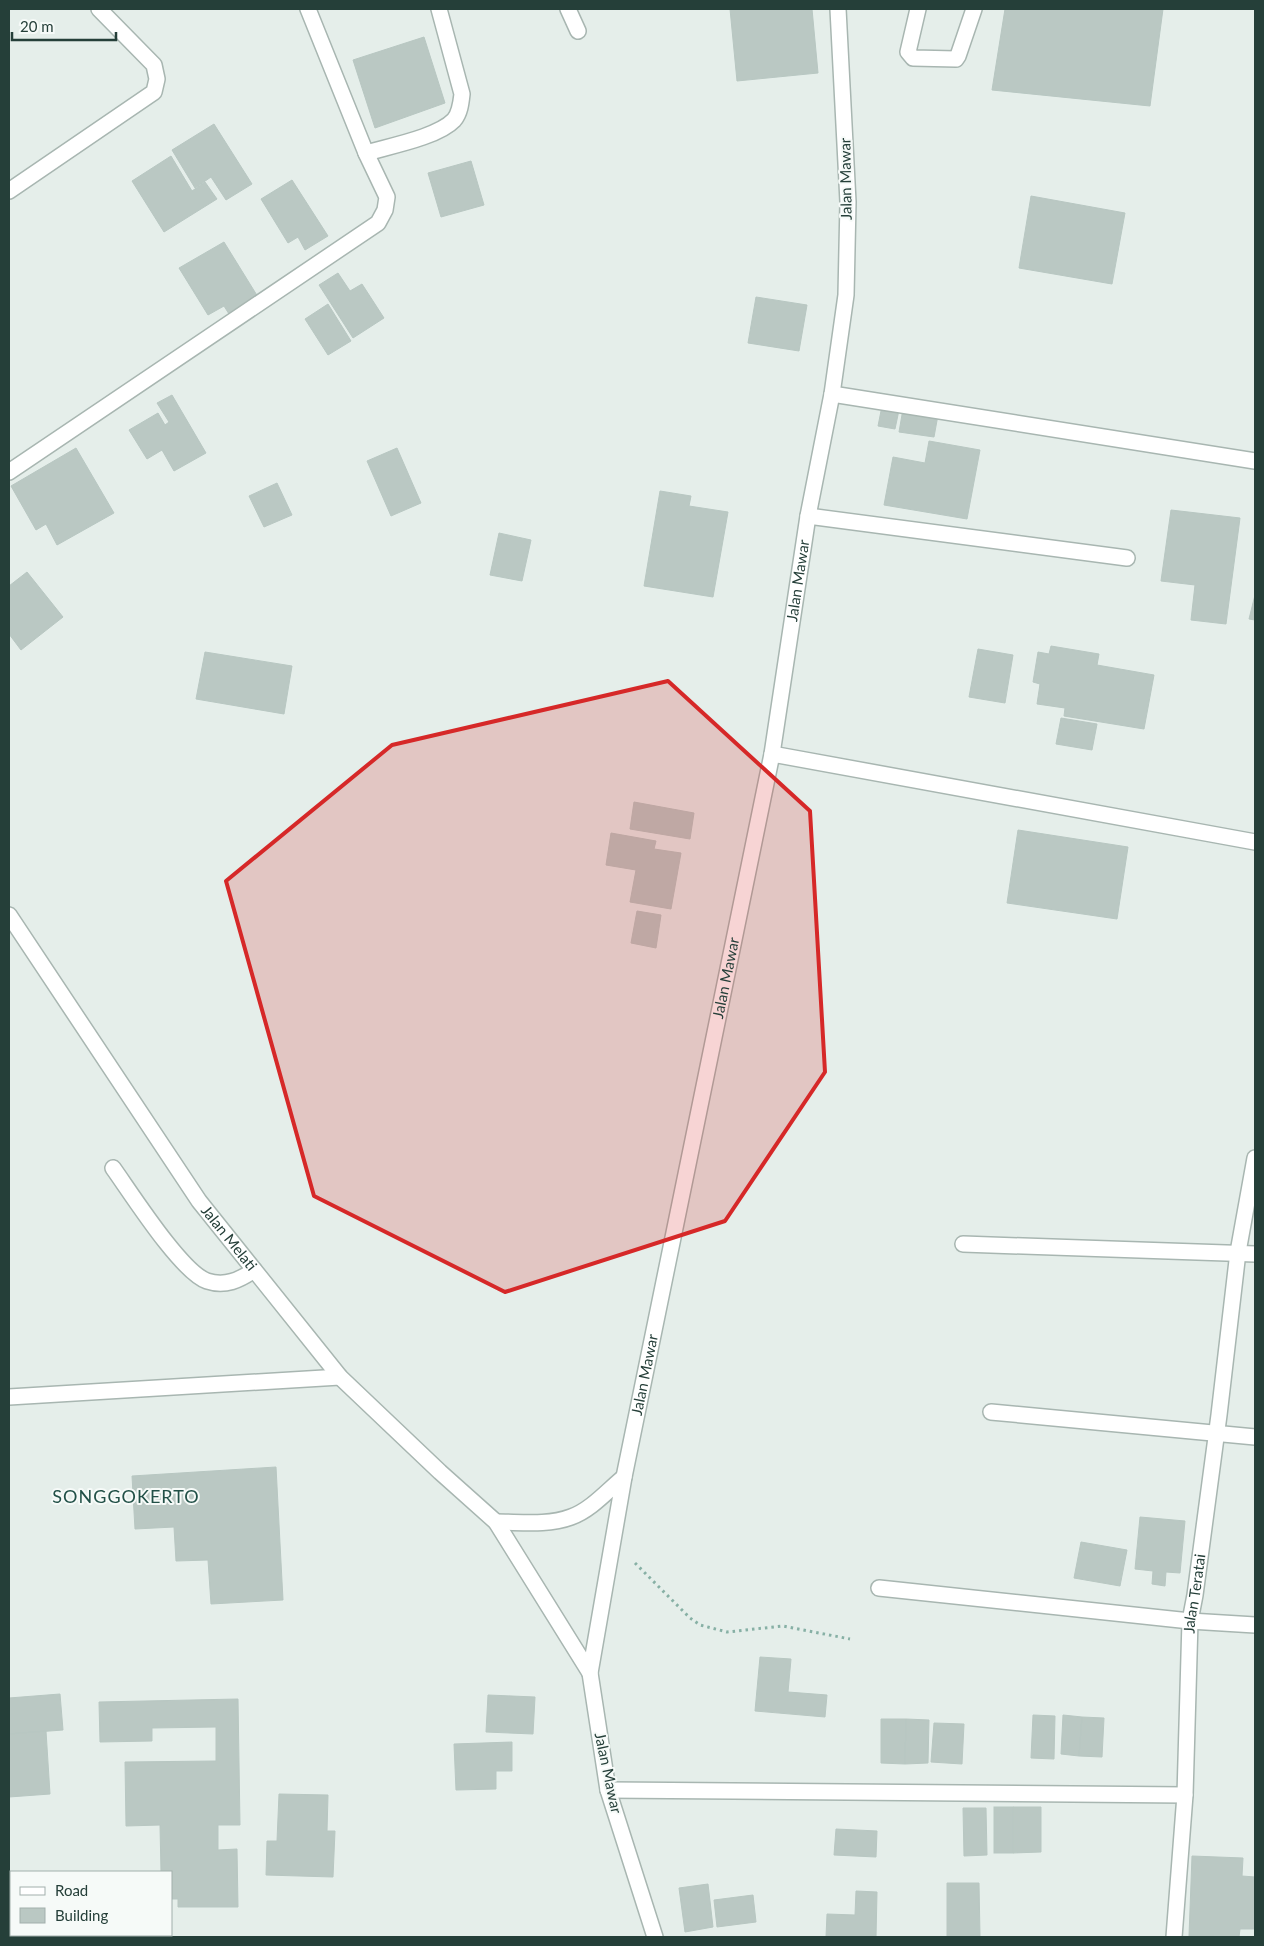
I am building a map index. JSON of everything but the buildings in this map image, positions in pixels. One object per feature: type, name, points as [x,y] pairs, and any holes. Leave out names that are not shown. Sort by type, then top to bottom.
[{"type":"street","points":[[9,191],[154,92],[157,79],[154,65],[99,9]]},
{"type":"street","points":[[9,472],[378,223],[385,210],[387,197],[366,153],[308,9]]},
{"type":"street","points":[[366,153],[440,131],[455,119],[460,108],[462,94],[439,9]]},
{"type":"street","points":[[568,9],[578,31]]},
{"type":"street","name":"Jalan Mawar","points":[[655,1937],[608,1790],[590,1673],[624,1477],[772,754],[808,516],[832,394],[846,295],[848,202],[838,9]]},
{"type":"street","points":[[918,9],[908,52],[913,58],[956,59],[974,9]]},
{"type":"street","points":[[832,394],[1255,461]]},
{"type":"street","points":[[808,516],[1128,558]]},
{"type":"street","points":[[772,754],[1255,842]]},
{"type":"street","name":"Jalan Melati","points":[[9,915],[199,1201],[340,1377],[440,1472],[496,1522],[590,1673]]},
{"type":"street","name":"Jalan Teratai","points":[[1174,1937],[1185,1795],[1190,1622],[1216,1434],[1238,1252],[1255,1158]]},
{"type":"street","points":[[113,1168],[174,1252],[195,1275],[208,1281],[228,1283],[240,1280],[254,1270]]},
{"type":"street","points":[[963,1244],[1255,1254]]},
{"type":"street","points":[[9,1397],[340,1377]]},
{"type":"street","points":[[991,1412],[1255,1438]]},
{"type":"street","points":[[496,1522],[544,1522],[571,1517],[586,1508],[624,1477]]},
{"type":"street","points":[[879,1588],[1190,1622],[1255,1625]]},
{"type":"street","points":[[608,1790],[1185,1795]]},
{"type":"path","points":[[611,1552],[640,1566],[690,1618],[700,1625],[727,1632],[783,1626],[850,1639]]},
{"type":"highlighted area","points":[[668,681],[810,811],[825,1072],[725,1221],[505,1292],[314,1196],[226,881],[392,745]]},
{"type":"district","name":"SONGGOKERTO","points":[[126,1497]]}]
